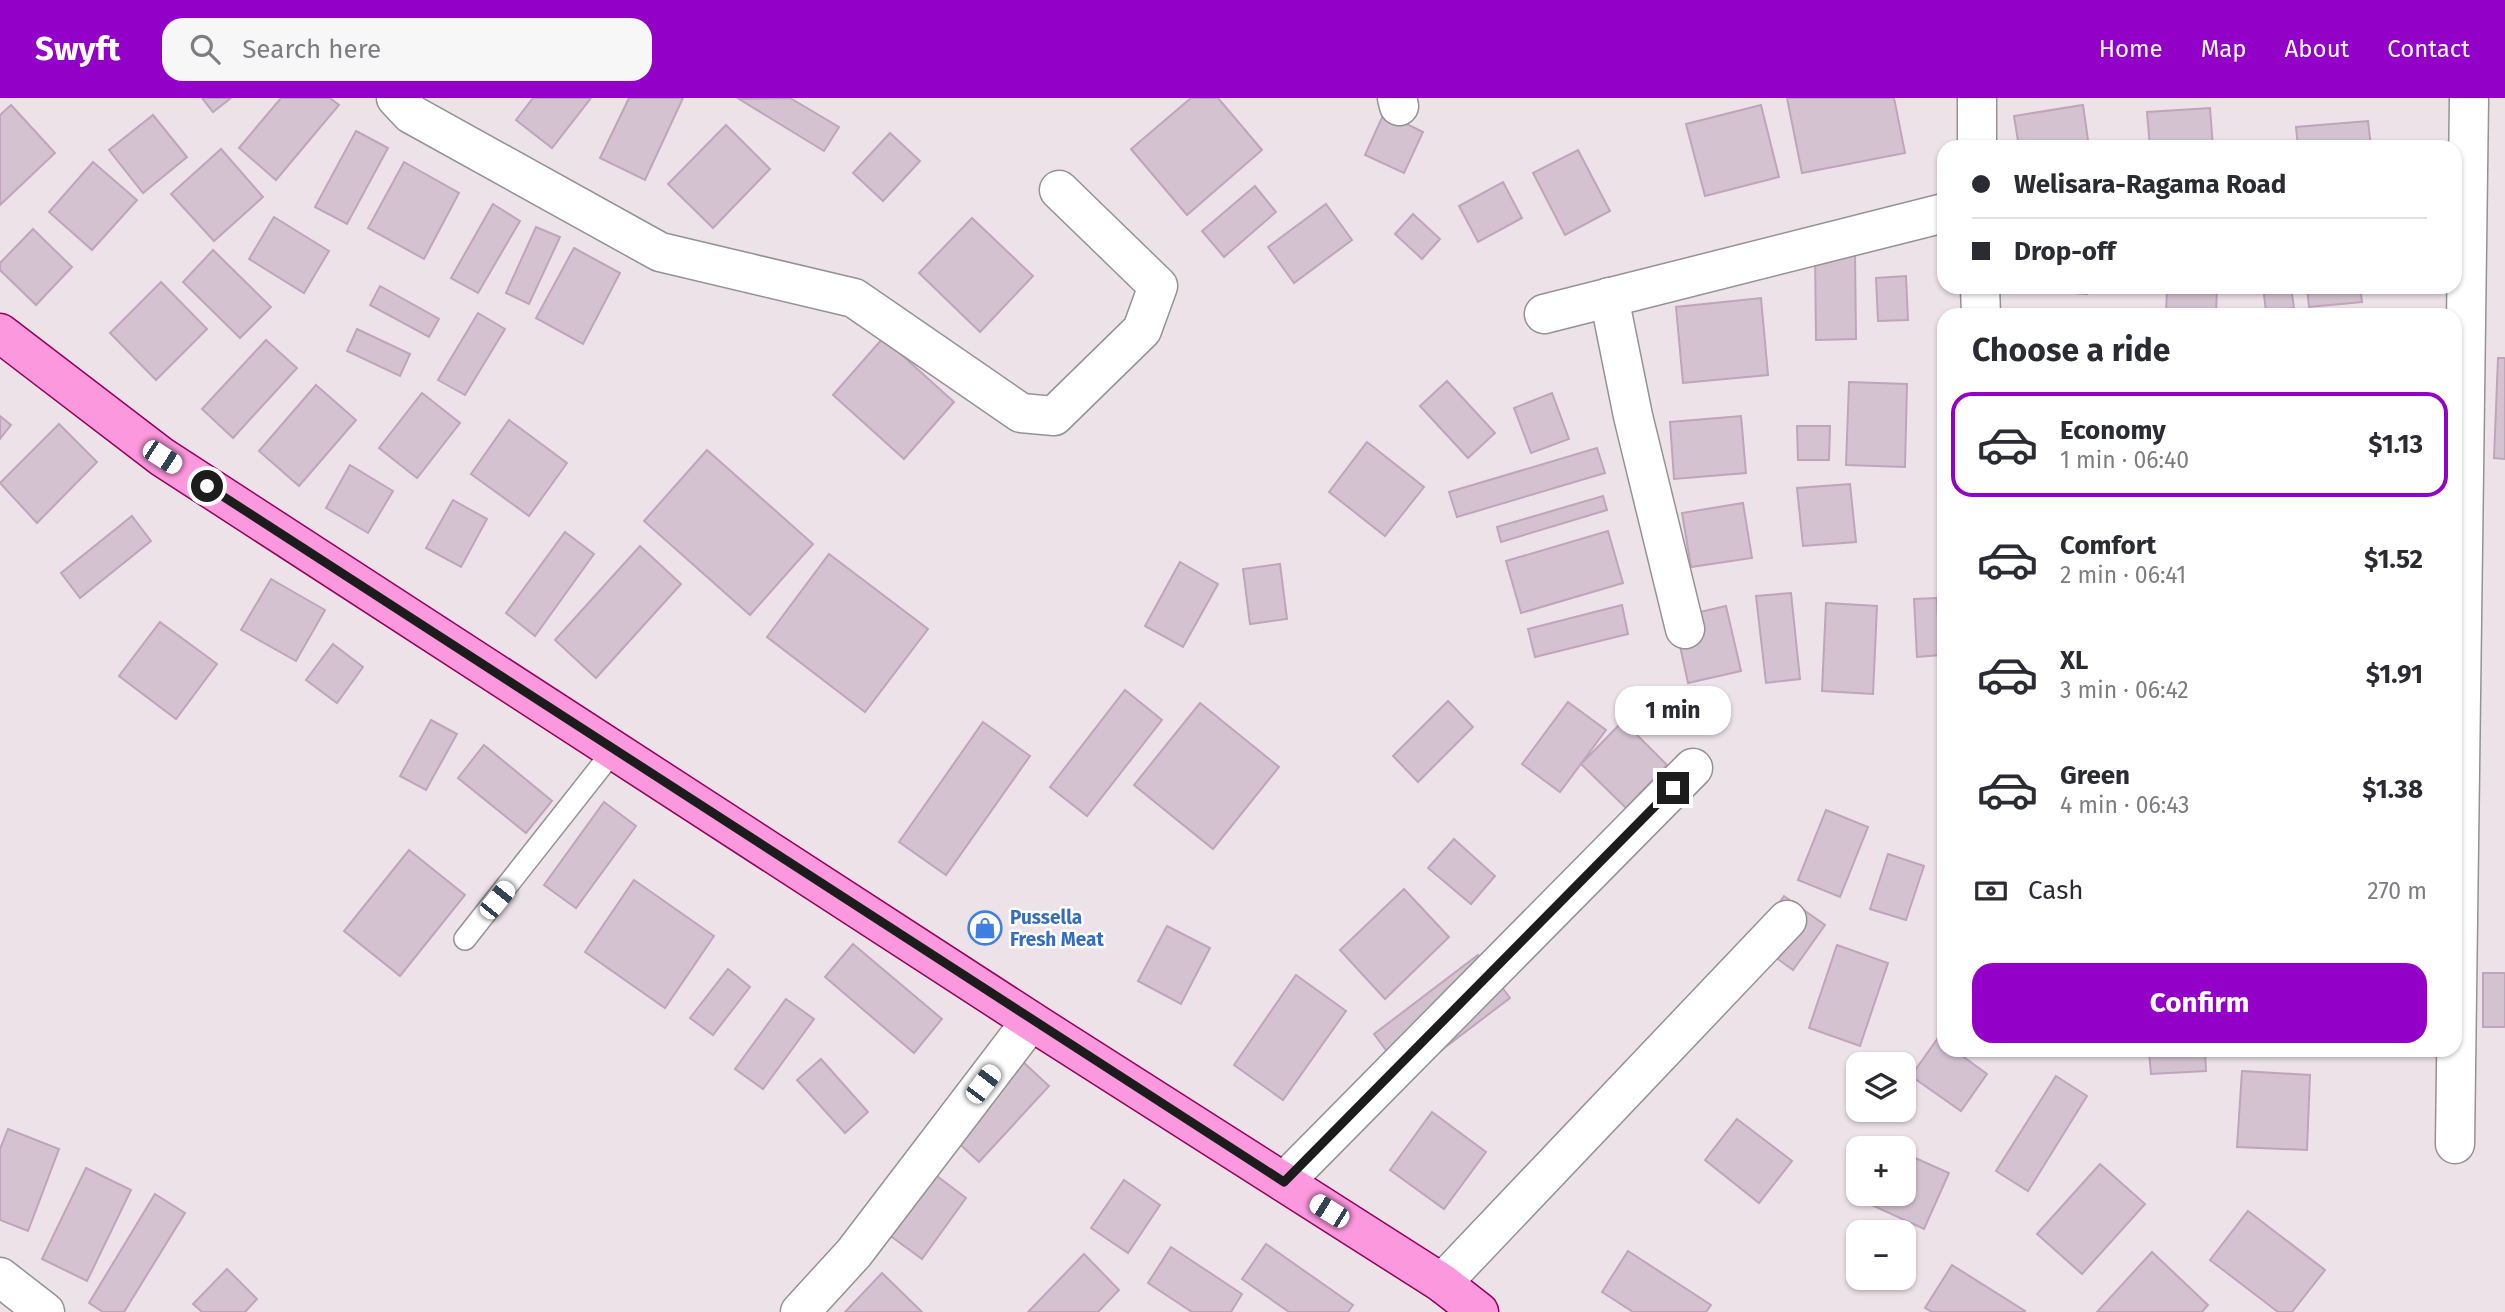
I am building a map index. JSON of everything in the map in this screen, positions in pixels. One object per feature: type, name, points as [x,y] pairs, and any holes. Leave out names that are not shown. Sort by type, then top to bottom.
[{"type":"main road","points":[[0,333],[162,457],[1031,1021],[1442,1283],[1479,1312]]},
{"type":"street","points":[[396,98],[411,114],[660,252],[854,298],[1021,413],[1054,415],[1142,330],[1158,286],[1059,190]]},
{"type":"street","points":[[1977,98],[1977,140]]},
{"type":"street","points":[[2462,621],[2469,98]]},
{"type":"street","points":[[1544,314],[1937,215]]},
{"type":"street","points":[[1609,297],[1633,416],[1685,629]]},
{"type":"street","points":[[1284,1182],[1693,768]]},
{"type":"street","points":[[1442,1283],[1787,919]]},
{"type":"street","points":[[800,1312],[854,1253],[1031,1021]]},
{"type":"street","points":[[2455,1144],[2456,1057]]},
{"type":"street","points":[[0,1277],[44,1312]]},
{"type":"lane","points":[[466,939],[614,750]]},
{"type":"building","points":[[202,98],[231,98],[213,112]]},
{"type":"building","points":[[281,98],[330,98],[339,105],[276,180],[239,148]]},
{"type":"building","points":[[533,98],[591,98],[552,148],[516,120]]},
{"type":"building","points":[[629,98],[683,98],[645,180],[600,158]]},
{"type":"building","points":[[790,98],[839,127],[824,151],[739,99]]},
{"type":"building","points":[[1191,98],[1218,98],[1262,150],[1187,215],[1131,149]]},
{"type":"building","points":[[1787,98],[1894,98],[1905,153],[1802,173]]},
{"type":"building","points":[[11,105],[55,153],[0,205],[0,115]]},
{"type":"building","points":[[1761,105],[1779,177],[1705,196],[1686,124]]},
{"type":"building","points":[[2083,105],[2088,140],[2018,140],[2014,116]]},
{"type":"building","points":[[2210,108],[2212,140],[2149,140],[2147,112]]},
{"type":"building","points":[[1384,113],[1423,132],[1404,173],[1365,155]]},
{"type":"building","points":[[153,115],[187,157],[143,193],[109,150]]},
{"type":"building","points":[[2368,121],[2370,140],[2297,140],[2296,127]]},
{"type":"building","points":[[726,125],[770,169],[713,228],[668,184]]},
{"type":"building","points":[[356,131],[388,148],[347,224],[315,207]]},
{"type":"building","points":[[890,133],[920,161],[883,201],[853,173]]},
{"type":"building","points":[[221,149],[263,197],[214,241],[171,194]]},
{"type":"building","points":[[1578,150],[1610,211],[1565,235],[1533,173]]},
{"type":"building","points":[[93,162],[137,200],[92,250],[49,212]]},
{"type":"building","points":[[404,162],[459,193],[424,259],[368,228]]},
{"type":"building","points":[[1503,182],[1522,218],[1478,242],[1459,206]]},
{"type":"building","points":[[1255,186],[1276,212],[1224,257],[1202,231]]},
{"type":"building","points":[[493,204],[520,221],[478,293],[451,278]]},
{"type":"building","points":[[1326,204],[1352,240],[1294,283],[1268,247]]},
{"type":"building","points":[[1413,214],[1440,239],[1422,259],[1395,234]]},
{"type":"building","points":[[274,217],[329,251],[304,293],[249,259]]},
{"type":"building","points":[[972,218],[1033,276],[980,332],[919,273]]},
{"type":"building","points":[[536,227],[560,237],[529,304],[506,293]]},
{"type":"building","points":[[33,229],[72,267],[36,305],[0,270],[0,263]]},
{"type":"building","points":[[574,248],[620,273],[583,344],[536,318]]},
{"type":"building","points":[[213,250],[271,307],[240,338],[183,282]]},
{"type":"building","points":[[1815,253],[1855,253],[1856,339],[1816,340]]},
{"type":"building","points":[[1906,276],[1908,320],[1878,321],[1876,278]]},
{"type":"building","points":[[161,282],[207,329],[156,380],[110,333]]},
{"type":"building","points":[[380,286],[439,319],[429,337],[370,305]]},
{"type":"building","points":[[2167,294],[2217,294],[2216,308],[2166,308]]},
{"type":"building","points":[[2264,294],[2292,294],[2294,308],[2266,308]]},
{"type":"building","points":[[2308,294],[2361,294],[2362,302],[2309,307]]},
{"type":"building","points":[[1761,298],[1768,375],[1683,383],[1676,307]]},
{"type":"building","points":[[478,313],[505,329],[465,395],[438,380]]},
{"type":"building","points":[[357,329],[410,354],[400,376],[347,351]]},
{"type":"building","points":[[883,338],[954,402],[904,459],[833,395]]},
{"type":"building","points":[[266,340],[297,368],[233,438],[202,409]]},
{"type":"building","points":[[2498,358],[2505,358],[2505,459],[2494,458]]},
{"type":"building","points":[[1447,381],[1495,433],[1468,458],[1420,406]]},
{"type":"building","points":[[1849,382],[1907,384],[1905,467],[1846,465]]},
{"type":"building","points":[[316,385],[356,420],[299,486],[259,451]]},
{"type":"building","points":[[422,393],[460,423],[417,478],[379,448]]},
{"type":"building","points":[[1552,393],[1569,439],[1531,453],[1514,408]]},
{"type":"building","points":[[0,416],[11,425],[0,439]]},
{"type":"building","points":[[1741,416],[1746,473],[1674,479],[1670,422]]},
{"type":"building","points":[[509,420],[567,463],[529,516],[471,474]]},
{"type":"building","points":[[59,424],[97,462],[37,523],[0,483]]},
{"type":"building","points":[[1797,426],[1830,426],[1829,460],[1798,460]]},
{"type":"building","points":[[1367,442],[1424,487],[1385,536],[1329,492]]},
{"type":"building","points":[[1597,448],[1605,473],[1457,517],[1449,492]]},
{"type":"building","points":[[707,450],[813,544],[750,615],[644,521]]},
{"type":"building","points":[[350,465],[393,491],[368,533],[326,508]]},
{"type":"building","points":[[1850,484],[1856,542],[1803,546],[1797,488]]},
{"type":"building","points":[[1603,496],[1607,510],[1501,542],[1497,527]]},
{"type":"building","points":[[453,500],[487,519],[461,567],[426,548]]},
{"type":"building","points":[[1743,503],[1752,558],[1691,567],[1682,513]]},
{"type":"building","points":[[132,516],[151,541],[80,598],[61,573]]},
{"type":"building","points":[[1608,531],[1623,583],[1521,613],[1506,561]]},
{"type":"building","points":[[565,532],[594,554],[535,636],[506,613]]},
{"type":"building","points":[[640,546],[681,584],[596,678],[555,640]]},
{"type":"building","points":[[829,554],[928,629],[865,712],[767,637]]},
{"type":"building","points":[[1180,562],[1218,584],[1183,647],[1145,626]]},
{"type":"building","points":[[1280,564],[1287,619],[1250,624],[1243,569]]},
{"type":"building","points":[[271,579],[325,610],[296,661],[241,630]]},
{"type":"building","points":[[1791,593],[1800,679],[1766,683],[1756,596]]},
{"type":"building","points":[[1937,598],[1937,655],[1917,657],[1914,599]]},
{"type":"building","points":[[1826,603],[1877,606],[1873,694],[1822,691]]},
{"type":"building","points":[[1622,605],[1628,634],[1535,657],[1528,629]]},
{"type":"building","points":[[1726,606],[1741,671],[1688,683],[1674,618]]},
{"type":"building","points":[[160,622],[217,664],[176,719],[119,676]]},
{"type":"building","points":[[333,644],[363,667],[337,703],[306,680]]},
{"type":"building","points":[[1125,690],[1162,720],[1087,816],[1050,787]]},
{"type":"building","points":[[1448,701],[1473,727],[1418,782],[1393,756]]},
{"type":"building","points":[[1568,702],[1606,730],[1560,792],[1522,764]]},
{"type":"building","points":[[1200,703],[1279,767],[1213,849],[1134,785]]},
{"type":"building","points":[[431,720],[457,734],[426,790],[400,776]]},
{"type":"building","points":[[1623,721],[1667,765],[1626,808],[1581,764]]},
{"type":"building","points":[[983,722],[1030,756],[946,875],[899,842]]},
{"type":"building","points":[[484,745],[552,801],[526,833],[458,778]]},
{"type":"building","points":[[604,802],[636,826],[576,908],[544,885]]},
{"type":"building","points":[[1826,810],[1868,827],[1840,897],[1798,880]]},
{"type":"building","points":[[1454,839],[1495,876],[1471,904],[1428,868]]},
{"type":"building","points":[[409,850],[465,895],[400,976],[344,931]]},
{"type":"building","points":[[1888,854],[1924,866],[1906,920],[1870,909]]},
{"type":"building","points":[[634,880],[714,936],[665,1008],[585,952]]},
{"type":"building","points":[[1404,889],[1449,937],[1385,999],[1340,950]]},
{"type":"building","points":[[1784,896],[1825,925],[1793,970],[1753,941]]},
{"type":"building","points":[[1167,926],[1210,948],[1181,1004],[1138,981]]},
{"type":"building","points":[[853,944],[942,1019],[914,1053],[825,977]]},
{"type":"building","points":[[1837,945],[1888,963],[1860,1046],[1809,1028]]},
{"type":"building","points":[[1478,955],[1510,998],[1406,1077],[1374,1034]]},
{"type":"building","points":[[728,969],[750,987],[713,1035],[690,1018]]},
{"type":"building","points":[[2483,973],[2505,973],[2505,1027],[2483,1027]]},
{"type":"building","points":[[1296,975],[1346,1011],[1283,1100],[1234,1065]]},
{"type":"building","points":[[786,999],[814,1019],[763,1089],[735,1069]]},
{"type":"building","points":[[1937,1039],[1937,1057],[1964,1057],[1987,1074],[1961,1111],[1916,1080],[1916,1069]]},
{"type":"building","points":[[2149,1057],[2205,1057],[2206,1071],[2151,1074]]},
{"type":"building","points":[[821,1059],[868,1112],[845,1133],[797,1080]]},
{"type":"building","points":[[1020,1059],[1049,1086],[979,1162],[950,1135]]},
{"type":"building","points":[[2242,1071],[2310,1075],[2307,1150],[2237,1147]]},
{"type":"building","points":[[2056,1076],[2087,1096],[2028,1191],[1996,1171]]},
{"type":"building","points":[[1432,1112],[1486,1152],[1444,1209],[1390,1170]]},
{"type":"building","points":[[1737,1119],[1792,1161],[1759,1203],[1705,1160]]},
{"type":"building","points":[[8,1129],[59,1149],[28,1231],[0,1220],[0,1149]]},
{"type":"building","points":[[1916,1158],[1949,1173],[1924,1229],[1916,1225],[1916,1220],[1904,1220],[1874,1206],[1916,1206]]},
{"type":"building","points":[[921,1164],[966,1198],[922,1259],[877,1226]]},
{"type":"building","points":[[2100,1164],[2145,1204],[2082,1274],[2037,1234]]},
{"type":"building","points":[[86,1168],[131,1190],[87,1281],[42,1259]]},
{"type":"building","points":[[1124,1180],[1160,1205],[1128,1253],[1091,1228]]},
{"type":"building","points":[[155,1194],[185,1213],[124,1312],[103,1312],[89,1303]]},
{"type":"building","points":[[2248,1211],[2325,1270],[2292,1312],[2278,1312],[2210,1260]]},
{"type":"building","points":[[1266,1244],[1353,1305],[1348,1312],[1289,1312],[1242,1279]]},
{"type":"building","points":[[1171,1247],[1242,1294],[1231,1312],[1192,1312],[1148,1283]]},
{"type":"building","points":[[1628,1251],[1711,1305],[1706,1312],[1633,1312],[1602,1292]]},
{"type":"building","points":[[2152,1252],[2208,1305],[2202,1312],[2097,1312]]},
{"type":"building","points":[[1084,1254],[1119,1290],[1098,1312],[1028,1312]]},
{"type":"building","points":[[1952,1265],[2025,1311],[1932,1312],[1925,1308]]},
{"type":"building","points":[[227,1269],[257,1299],[245,1312],[202,1312],[193,1304]]},
{"type":"building","points":[[882,1273],[922,1312],[845,1312]]},
{"type":"place","name":"Pussella Fresh Meat","points":[[985,928]]},
{"type":"route","points":[[207,486],[1284,1182],[1673,788]]}]
